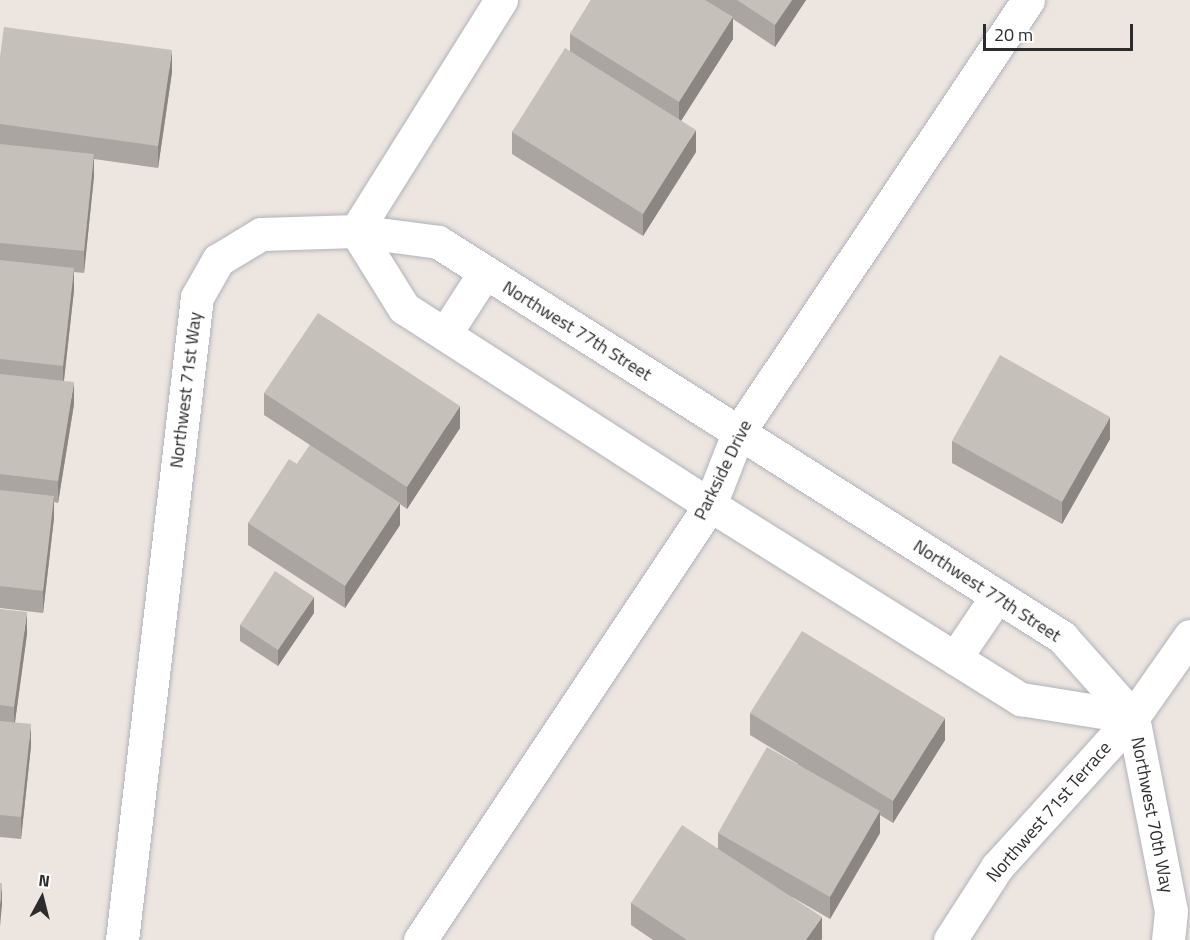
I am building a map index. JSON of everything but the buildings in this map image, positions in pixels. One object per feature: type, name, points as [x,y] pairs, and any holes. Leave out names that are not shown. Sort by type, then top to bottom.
[{"type":"street","points":[[501,0],[356,231],[404,308],[710,505],[1021,699],[1132,717]]},
{"type":"street","name":"Parkside Drive","points":[[420,940],[710,505],[738,433],[1028,0]]},
{"type":"street","name":"Northwest 77th Street","points":[[356,231],[438,242],[1062,637],[1132,717]]},
{"type":"street","name":"Northwest 71st Way","points":[[122,940],[197,297],[218,260],[261,234],[356,231]]},
{"type":"street","points":[[445,334],[485,272]]},
{"type":"street","points":[[955,658],[997,596]]},
{"type":"street","name":"Northwest 70th Way","points":[[1168,940],[1171,911],[1132,717],[1190,636]]},
{"type":"street","name":"Northwest 71st Terrace","points":[[950,940],[997,867],[1132,717]]}]
